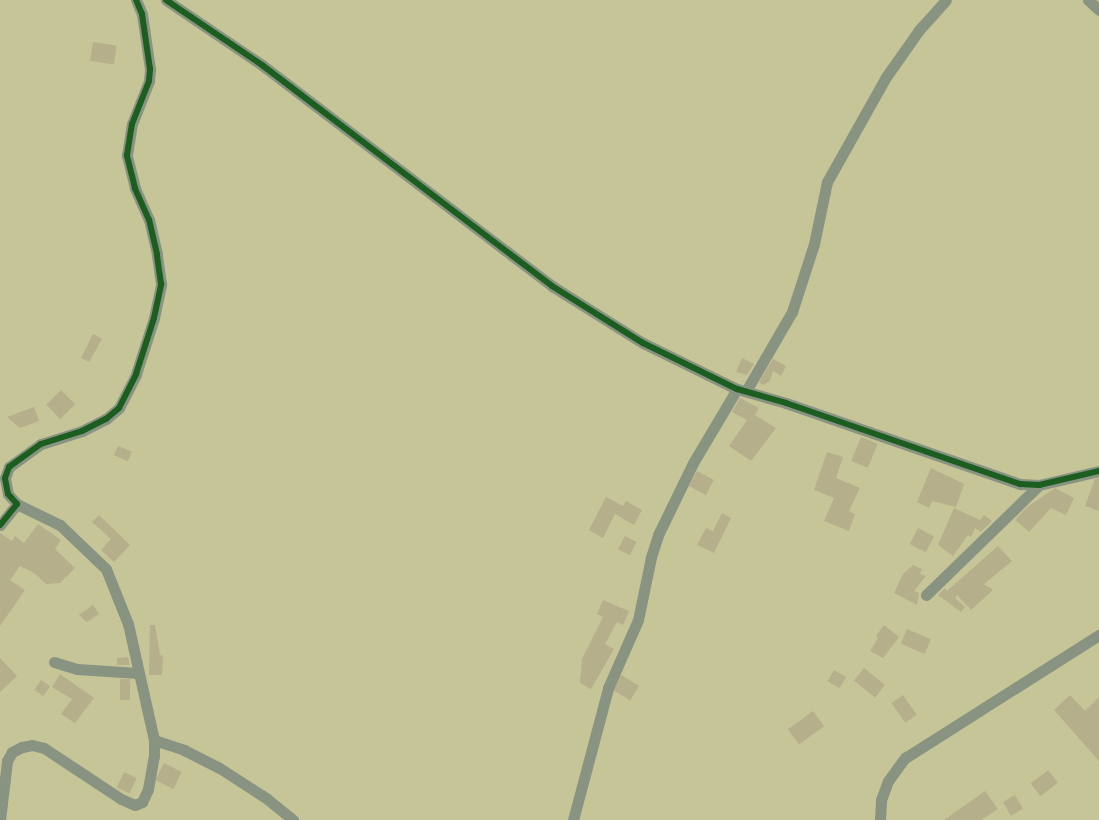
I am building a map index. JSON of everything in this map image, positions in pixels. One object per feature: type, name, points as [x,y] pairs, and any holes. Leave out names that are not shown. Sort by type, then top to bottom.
[{"type":"street","points":[[0,820],[5,768],[10,755],[18,748],[32,745],[44,748],[121,799],[135,805],[142,802],[148,789],[153,768],[154,740],[128,624],[106,569],[60,525],[16,504],[8,494],[5,478],[9,468],[40,444],[106,419],[119,408],[136,374],[154,318],[161,284],[157,254],[149,220],[135,188],[127,155],[132,124],[149,82],[150,69],[142,14],[136,0]]},
{"type":"street","points":[[166,0],[262,65],[558,290],[643,344],[741,390],[1020,484],[1039,485],[1099,471]]},
{"type":"street","points":[[573,820],[608,688],[638,620],[648,570],[658,535],[693,463],[792,312],[814,244],[827,182],[886,77],[919,30],[946,0]]},
{"type":"street","points":[[1088,0],[1099,10]]},
{"type":"street","points":[[926,595],[1039,485]]},
{"type":"street","points":[[0,525],[16,504]]},
{"type":"street","points":[[880,820],[881,800],[888,781],[905,758],[1099,635]]},
{"type":"street","points":[[54,662],[77,669],[138,673]]},
{"type":"street","points":[[154,740],[184,750],[218,767],[266,798],[293,820]]},
{"type":"building","points":[[93,42],[117,46],[114,65],[90,61]]},
{"type":"building","points":[[93,334],[102,339],[89,362],[81,358]]},
{"type":"building","points":[[742,358],[754,364],[747,375],[736,372]]},
{"type":"building","points":[[773,359],[786,366],[781,376],[773,371],[770,381],[763,385],[759,382]]},
{"type":"building","points":[[61,390],[75,404],[60,419],[46,405]]},
{"type":"building","points":[[740,398],[759,408],[755,415],[776,428],[751,461],[729,446],[747,420],[732,412]]},
{"type":"building","points":[[34,407],[39,421],[20,428],[7,417]]},
{"type":"building","points":[[861,437],[878,444],[868,468],[851,461]]},
{"type":"building","points":[[118,446],[132,452],[128,461],[114,455]]},
{"type":"building","points":[[827,452],[843,457],[836,478],[860,488],[849,511],[855,514],[849,531],[824,521],[834,498],[814,490]]},
{"type":"building","points":[[931,468],[964,484],[956,507],[932,501],[929,508],[917,502]]},
{"type":"building","points":[[697,471],[714,480],[706,495],[689,486]]},
{"type":"building","points":[[1099,478],[1099,511],[1085,506],[1095,479]]},
{"type":"building","points":[[1055,488],[1074,498],[1066,515],[1051,508],[1029,532],[1015,520],[1027,507]]},
{"type":"building","points":[[606,497],[623,506],[626,501],[642,510],[634,525],[615,514],[603,538],[589,530]]},
{"type":"building","points":[[954,508],[980,520],[984,515],[992,521],[981,532],[975,528],[971,537],[968,535],[953,556],[938,545]]},
{"type":"building","points":[[722,513],[731,518],[714,553],[697,545],[706,528],[713,531]]},
{"type":"building","points":[[99,515],[130,545],[114,562],[101,550],[111,539],[92,522]]},
{"type":"building","points":[[38,524],[61,540],[55,549],[75,568],[60,583],[46,584],[34,573],[20,566],[10,580],[25,590],[0,626],[0,533],[12,541],[15,536],[24,543]]},
{"type":"building","points":[[918,528],[934,536],[926,552],[910,544]]},
{"type":"building","points":[[625,536],[637,542],[630,555],[618,549]]},
{"type":"building","points":[[998,546],[1012,561],[984,584],[993,590],[971,610],[957,595],[955,598],[965,607],[961,612],[938,595],[945,588],[947,591]]},
{"type":"building","points":[[913,565],[922,569],[920,574],[926,576],[914,591],[919,593],[917,605],[894,593],[903,574]]},
{"type":"building","points":[[603,600],[629,611],[623,625],[617,622],[605,644],[614,649],[591,689],[580,683],[582,659],[603,617],[597,614]]},
{"type":"building","points":[[93,605],[99,614],[87,622],[79,615]]},
{"type":"building","points":[[150,625],[155,625],[160,655],[163,656],[162,675],[149,675]]},
{"type":"building","points":[[884,625],[899,637],[883,658],[870,651],[878,638],[876,636]]},
{"type":"building","points":[[907,629],[931,639],[925,654],[901,644]]},
{"type":"building","points":[[128,657],[130,665],[117,665],[117,658]]},
{"type":"building","points":[[0,658],[17,676],[0,692]]},
{"type":"building","points":[[864,668],[885,685],[875,697],[854,680]]},
{"type":"building","points":[[834,670],[846,677],[840,688],[828,681]]},
{"type":"building","points":[[60,674],[94,698],[75,723],[61,714],[72,699],[52,687]]},
{"type":"building","points":[[621,675],[639,686],[630,700],[612,690]]},
{"type":"building","points":[[120,679],[130,679],[130,700],[120,700]]},
{"type":"building","points":[[41,680],[50,686],[43,696],[34,690]]},
{"type":"building","points":[[903,695],[917,715],[905,723],[892,703]]},
{"type":"building","points":[[1070,695],[1085,711],[1099,697],[1099,761],[1054,710]]},
{"type":"building","points":[[813,711],[824,726],[799,745],[788,729]]},
{"type":"building","points":[[164,763],[182,772],[173,789],[155,780]]},
{"type":"building","points":[[1048,770],[1058,783],[1041,796],[1031,784]]},
{"type":"building","points":[[124,772],[137,778],[130,793],[117,787]]},
{"type":"building","points":[[985,791],[998,809],[981,820],[944,820]]},
{"type":"building","points":[[1015,795],[1023,809],[1011,816],[1003,802]]},
{"type":"cycle path","points":[[0,525],[17,504],[8,494],[5,478],[9,467],[41,444],[82,431],[106,419],[119,408],[136,374],[154,318],[161,284],[157,254],[149,220],[135,188],[127,155],[132,124],[149,81],[150,69],[142,14],[136,0]]},
{"type":"cycle path","points":[[166,0],[262,65],[552,286],[643,343],[737,389],[786,403],[1020,484],[1039,485],[1099,471]]}]
